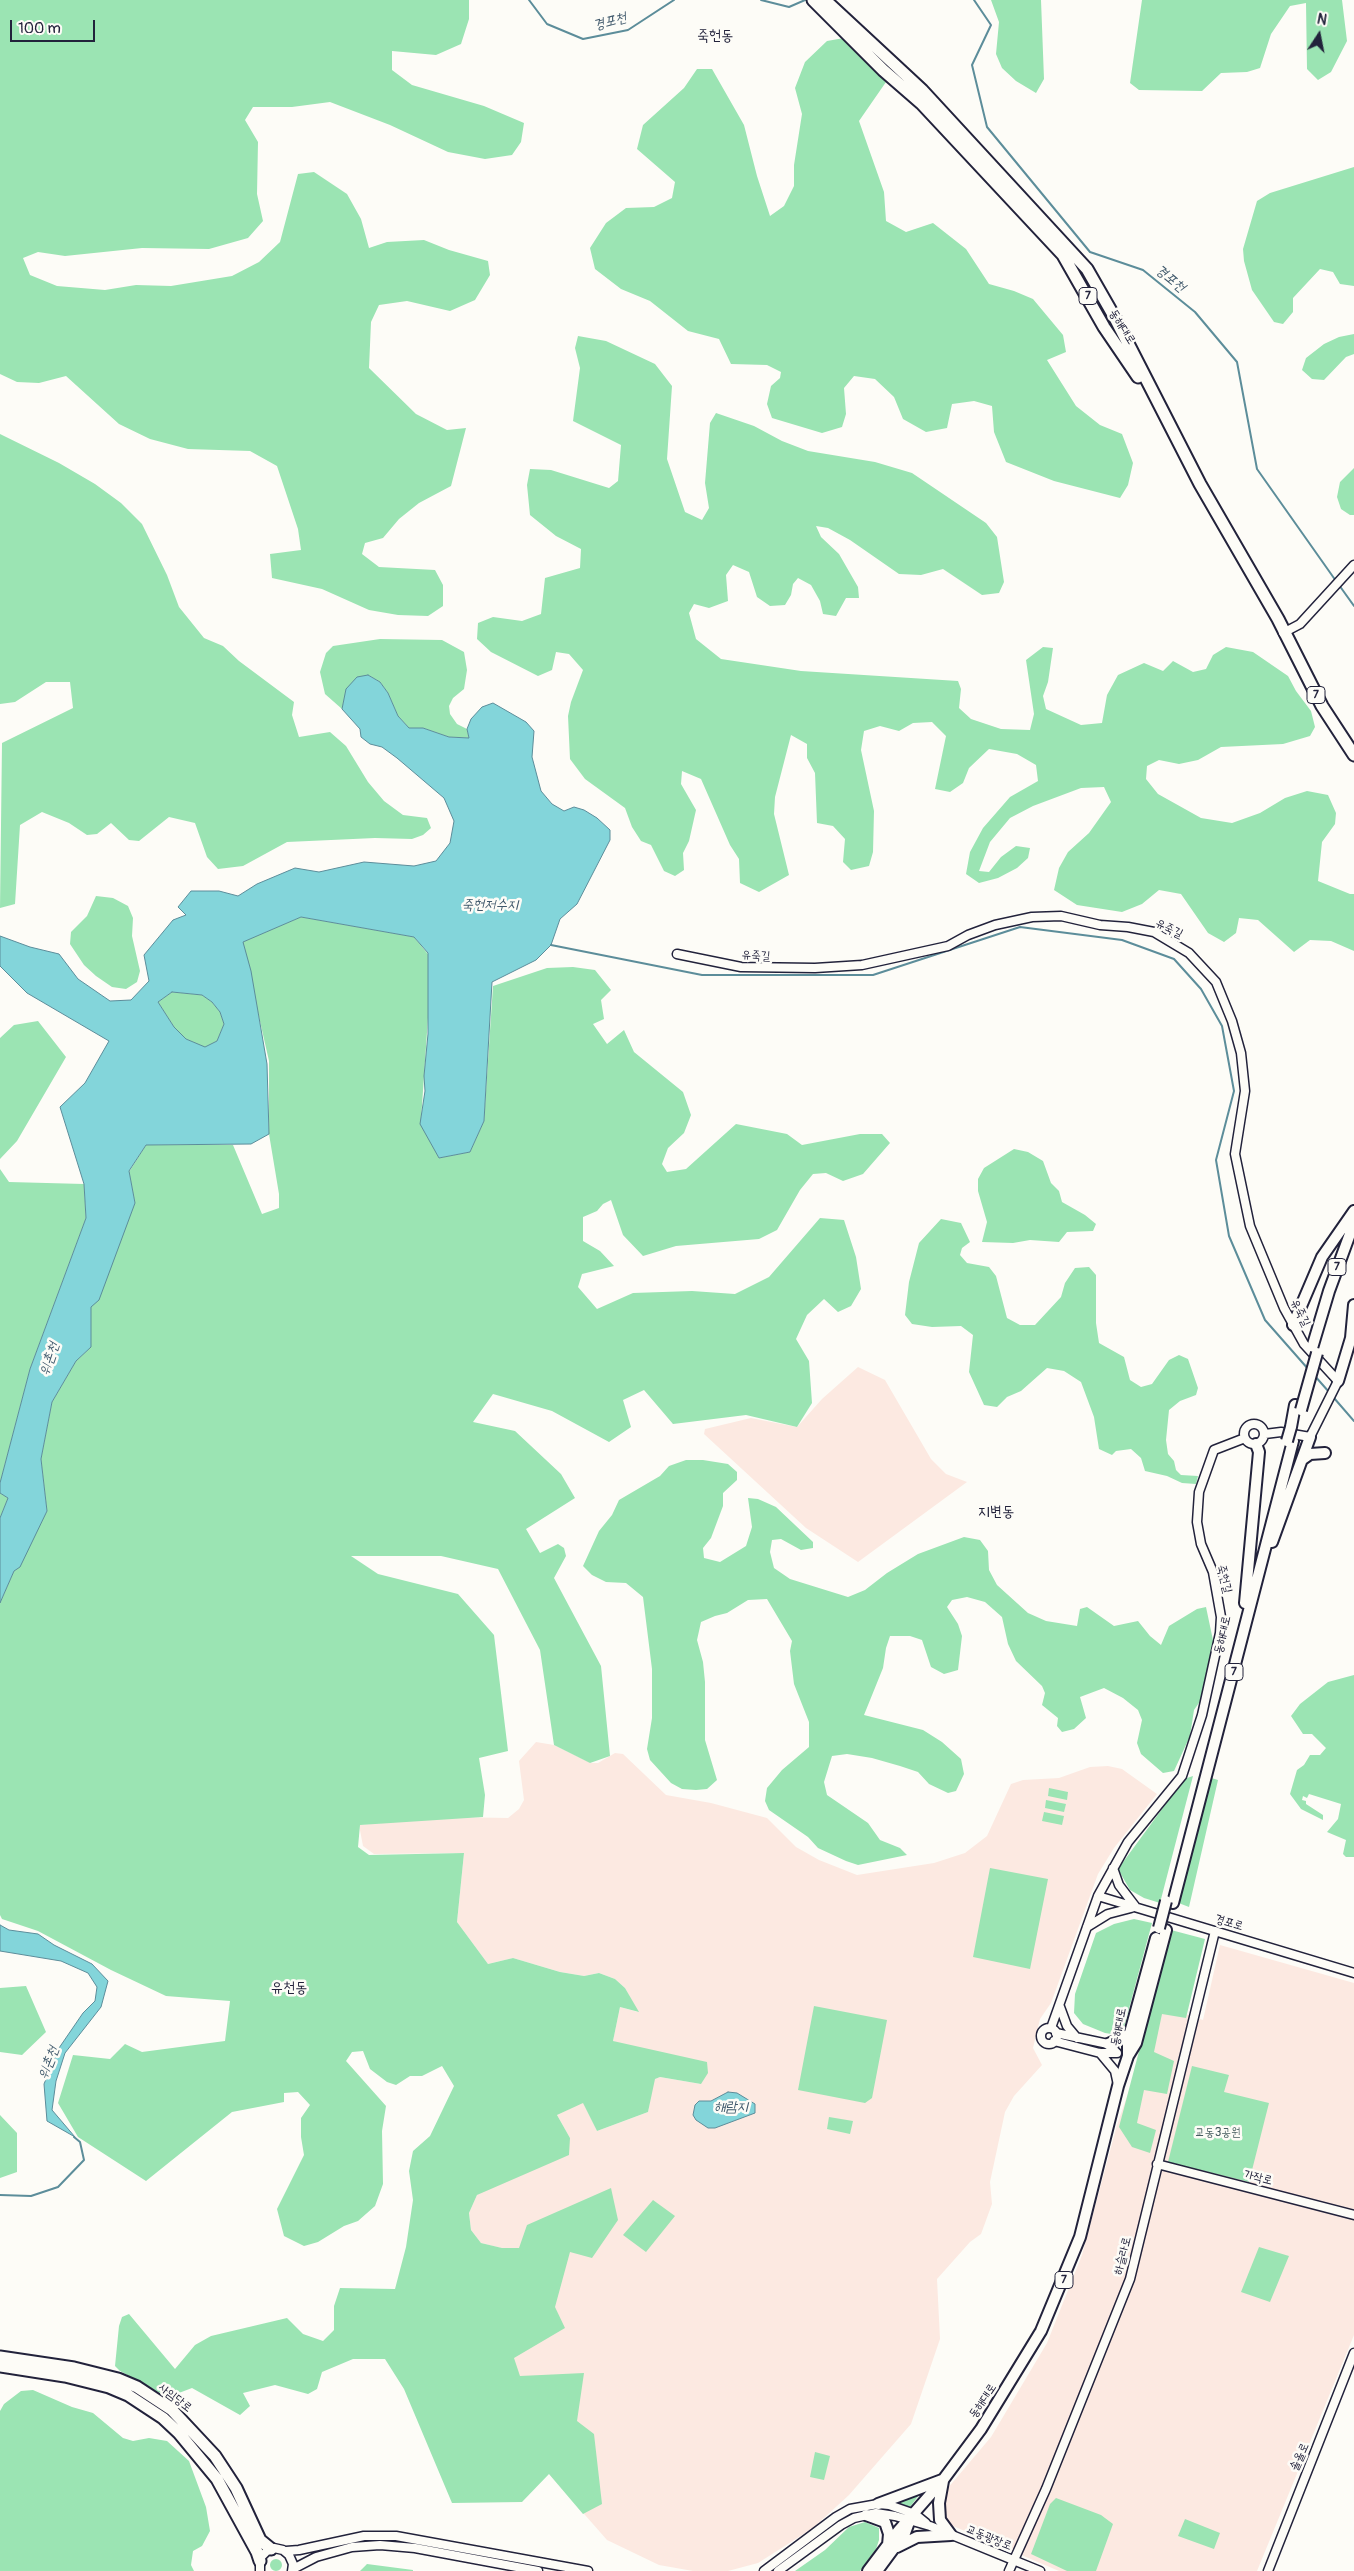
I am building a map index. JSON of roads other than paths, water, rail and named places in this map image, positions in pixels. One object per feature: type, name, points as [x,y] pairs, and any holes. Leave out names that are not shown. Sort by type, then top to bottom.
[{"type":"highway","name":"7","points":[[813,0],[828,7]]},
{"type":"highway","name":"동해대로","points":[[828,7],[922,90],[1086,269],[1115,318],[1200,484],[1278,619],[1322,706],[1349,742],[1354,755]]},
{"type":"highway","name":"사임당로","points":[[0,2358],[74,2368],[118,2379],[137,2387],[172,2410],[215,2456],[236,2488],[260,2540],[270,2549]]},
{"type":"highway","name":"사임당로","points":[[0,2366],[65,2376],[109,2387],[128,2395],[163,2418],[179,2433],[217,2479],[257,2552],[260,2566]]},
{"type":"main road","points":[[1294,1325],[1322,1257],[1354,1211]]},
{"type":"main road","name":"동해대로","points":[[1315,1350],[1329,1291],[1354,1223]]},
{"type":"main road","name":"동해대로","points":[[1170,1902],[1245,1602],[1298,1408],[1315,1350],[1354,1239]]},
{"type":"main road","points":[[1338,1381],[1351,1338],[1354,1305]]},
{"type":"main road","points":[[1258,1576],[1304,1459],[1310,1437]]},
{"type":"main road","name":"동해대로","points":[[877,2571],[912,2517],[943,2480],[1001,2400],[1037,2340],[1056,2299],[1080,2237],[1118,2086],[1123,2054],[1170,1902],[1258,1576],[1290,1441]]},
{"type":"main road","points":[[1245,1602],[1259,1452],[1256,1444]]},
{"type":"main road","points":[[1304,1459],[1310,1454],[1324,1453]]},
{"type":"main road","name":"동해대로","points":[[1123,2054],[1136,2043],[1162,1929]]},
{"type":"main road","points":[[1108,2044],[1130,2034]]},
{"type":"main road","points":[[878,2504],[943,2480]]},
{"type":"main road","points":[[943,2480],[939,2503],[940,2520],[951,2535]]},
{"type":"main road","points":[[866,2515],[885,2522],[891,2547],[917,2537],[951,2535]]},
{"type":"main road","name":"동해대로","points":[[868,2571],[891,2547]]},
{"type":"street","points":[[1283,632],[1300,624],[1354,565]]},
{"type":"street","name":"유죽길","points":[[677,954],[741,967],[815,968],[862,965],[948,946],[968,935],[995,925],[1032,918],[1061,916],[1100,925],[1128,926],[1154,932],[1172,941],[1189,953],[1216,982],[1232,1021],[1241,1052],[1245,1091],[1235,1154],[1236,1167],[1250,1226],[1284,1308],[1304,1344],[1338,1381]]},
{"type":"street","points":[[1265,1434],[1281,1432],[1310,1437],[1338,1381]]},
{"type":"street","points":[[1254,1424],[1263,1428],[1265,1434],[1262,1441],[1256,1444],[1249,1443],[1245,1438],[1245,1428],[1254,1424]]},
{"type":"street","name":"죽헌길","points":[[1114,1868],[1128,1842],[1182,1776],[1202,1715],[1220,1633],[1220,1617],[1213,1572],[1201,1544],[1197,1522],[1199,1492],[1214,1450],[1245,1438]]},
{"type":"street","points":[[1054,2034],[1060,2007],[1098,1896],[1114,1868]]},
{"type":"street","points":[[1114,1868],[1122,1890],[1137,1908]]},
{"type":"street","name":"경포로","points":[[1098,1896],[1354,1973]]},
{"type":"street","points":[[1087,1927],[1108,1914],[1125,1908],[1137,1908]]},
{"type":"street","name":"하슬라로","points":[[1009,2571],[1046,2489],[1130,2279],[1215,1931]]},
{"type":"street","points":[[1060,2007],[1067,2026],[1077,2038]]},
{"type":"street","points":[[1054,2034],[1108,2044],[1123,2054]]},
{"type":"street","points":[[1054,2034],[1100,2053],[1123,2054]]},
{"type":"street","points":[[1100,2053],[1115,2071],[1118,2086]]},
{"type":"street","name":"가작로","points":[[1157,2164],[1354,2215]]},
{"type":"street","name":"솔올로","points":[[1268,2571],[1354,2353]]},
{"type":"street","points":[[764,2571],[836,2517],[850,2509],[878,2504],[903,2509],[912,2517]]},
{"type":"street","points":[[778,2571],[841,2525],[866,2515],[886,2514],[912,2517]]},
{"type":"street","name":"교동광장로","points":[[912,2517],[1040,2571]]},
{"type":"street","points":[[260,2566],[263,2554],[270,2549],[299,2550],[364,2536],[396,2536],[588,2571]]},
{"type":"street","points":[[286,2551],[292,2559],[292,2570],[316,2557],[352,2547],[380,2545],[415,2548],[538,2571]]},
{"type":"water","name":"죽헌저수지","points":[[368,675],[380,682],[388,693],[398,716],[409,728],[423,728],[449,737],[469,738],[467,729],[471,719],[482,707],[493,703],[526,722],[534,731],[532,757],[541,791],[552,804],[564,811],[574,807],[584,810],[597,818],[610,830],[610,840],[577,904],[560,919],[551,945],[536,960],[492,982],[484,1121],[470,1152],[439,1158],[420,1124],[425,1091],[424,1076],[428,1034],[428,953],[414,937],[301,917],[243,942],[251,971],[267,1064],[269,1134],[251,1144],[146,1145],[129,1171],[135,1203],[99,1300],[91,1307],[91,1347],[76,1361],[52,1402],[41,1459],[47,1511],[20,1567],[14,1571],[0,1603],[0,1518],[8,1498],[0,1493],[0,1483],[30,1369],[86,1218],[84,1184],[60,1107],[85,1083],[109,1041],[27,993],[0,966],[0,936],[30,947],[59,954],[78,979],[110,1001],[131,1000],[149,981],[144,955],[173,920],[186,915],[178,907],[191,891],[219,891],[238,896],[257,884],[295,868],[319,872],[364,862],[414,866],[436,861],[450,843],[454,821],[444,798],[397,758],[382,747],[370,744],[361,737],[360,729],[342,709],[346,689],[357,677]],"holes":[[[172,992],[202,995],[212,1002],[220,1012],[224,1024],[217,1041],[205,1047],[186,1039],[174,1027],[158,1002]]]},
{"type":"water","points":[[0,1925],[9,1930],[38,1934],[54,1945],[92,1964],[108,1981],[101,2007],[65,2053],[56,2081],[52,2110],[75,2137],[47,2121],[44,2084],[59,2048],[83,2013],[95,2001],[97,1987],[88,1973],[61,1961],[0,1951]]},
{"type":"water","name":"해람지","points":[[728,2092],[737,2093],[755,2104],[755,2113],[715,2128],[708,2128],[696,2120],[693,2115],[695,2105],[699,2101],[711,2101]]},
{"type":"waterway","name":"경포천","points":[[529,0],[547,24],[583,39],[628,30],[674,0]]},
{"type":"waterway","name":"경포천","points":[[761,0],[789,7],[805,0]]},
{"type":"waterway","name":"경포천","points":[[974,0],[991,25],[972,65],[987,127],[1090,252],[1143,270],[1195,312],[1237,362],[1257,469],[1336,581]]},
{"type":"waterway","name":"경포천","points":[[1339,585],[1354,606]]},
{"type":"waterway","points":[[551,945],[702,975],[873,975],[1020,927],[1122,940],[1174,959],[1201,989],[1222,1026],[1234,1091],[1216,1160],[1229,1236],[1265,1320],[1309,1370]]},
{"type":"waterway","points":[[1314,1375],[1329,1392]]},
{"type":"waterway","points":[[1334,1398],[1354,1421]]},
{"type":"waterway","name":"위촌천","points":[[0,2195],[31,2196],[58,2187],[84,2160],[80,2142],[74,2137]]},
{"type":"district","name":"죽헌동","points":[[715,36]]},
{"type":"district","name":"지변동","points":[[996,1512]]},
{"type":"district","name":"유천동","points":[[289,1988]]},
{"type":"park label","name":"교동3공원","points":[[1218,2133]]}]
